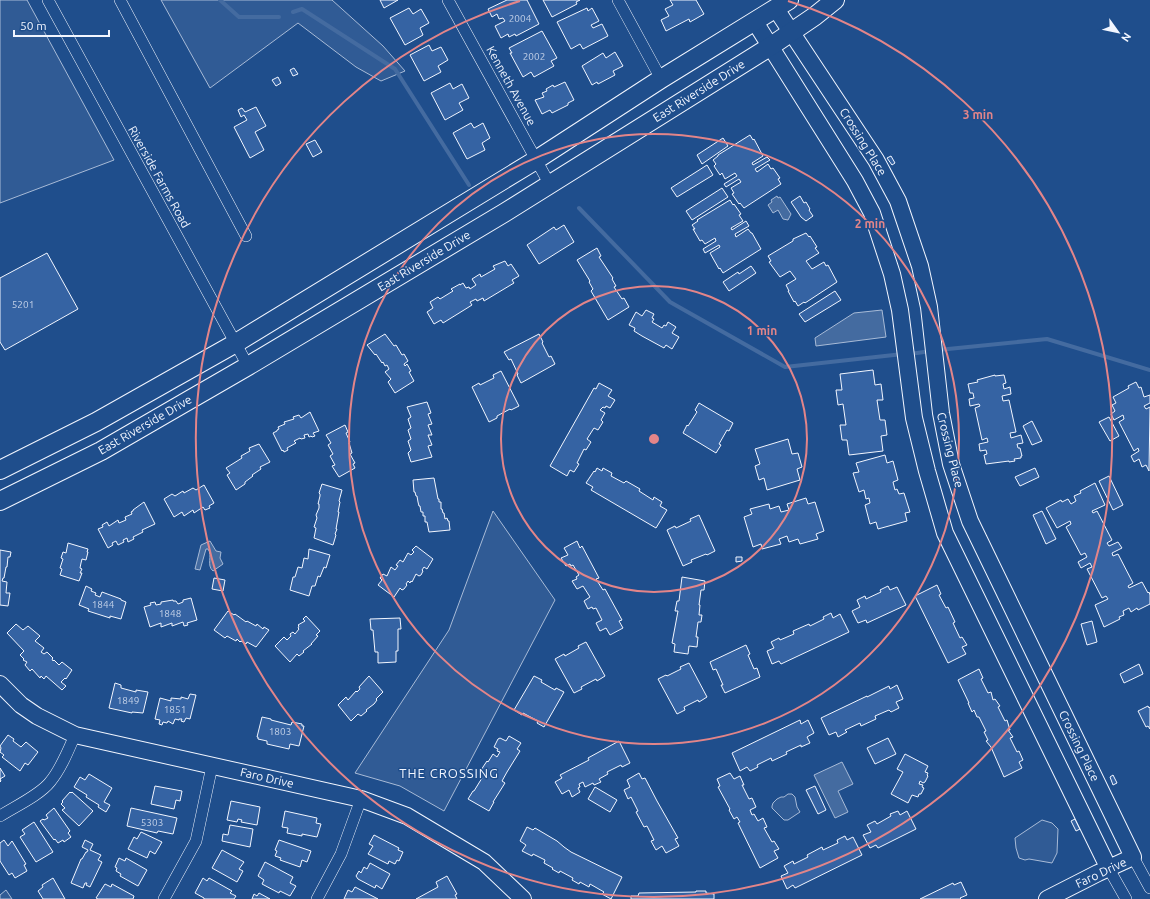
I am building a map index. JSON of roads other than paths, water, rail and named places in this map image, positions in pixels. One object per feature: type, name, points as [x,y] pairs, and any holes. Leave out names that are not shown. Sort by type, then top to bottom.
[{"type":"main road","name":"East Riverside Drive","points":[[0,501],[101,450],[248,366],[550,185],[771,46],[835,0]]},
{"type":"main road","points":[[0,470],[96,422],[236,343],[536,160],[782,4]]},
{"type":"street","name":"Riverside Farms Road","points":[[48,0],[248,366]]},
{"type":"street","points":[[120,0],[246,236]]},
{"type":"street","name":"Kenneth Avenue","points":[[448,0],[550,185]]},
{"type":"street","points":[[618,0],[661,80]]},
{"type":"street","name":"Crossing Place","points":[[782,4],[792,32],[876,160],[898,201],[920,266],[929,307],[940,413],[951,464],[970,521],[1133,857],[1150,888]]},
{"type":"street","points":[[755,22],[869,205],[892,274],[905,340],[914,418],[927,471],[945,532],[1109,869],[1126,899]]},
{"type":"street","name":"Faro Drive","points":[[0,684],[21,705],[37,716],[75,735],[361,799],[407,816],[484,862],[524,899]]},
{"type":"street","points":[[0,816],[49,784],[58,771],[75,735]]},
{"type":"street","points":[[164,899],[196,841],[212,766]]},
{"type":"street","points":[[317,899],[341,854],[361,799]]},
{"type":"street","name":"Faro Drive","points":[[1046,899],[1133,857]]},
{"type":"waterway","points":[[220,0],[239,17],[279,17]]},
{"type":"waterway","points":[[293,12],[302,9],[395,69],[469,185]]},
{"type":"waterway","points":[[579,208],[670,302],[785,367],[903,354]]},
{"type":"waterway","points":[[938,350],[1047,339],[1150,370]]},
{"type":"waterway","points":[[910,354],[931,351]]},
{"type":"district","name":"THE CROSSING","points":[[449,773]]}]
